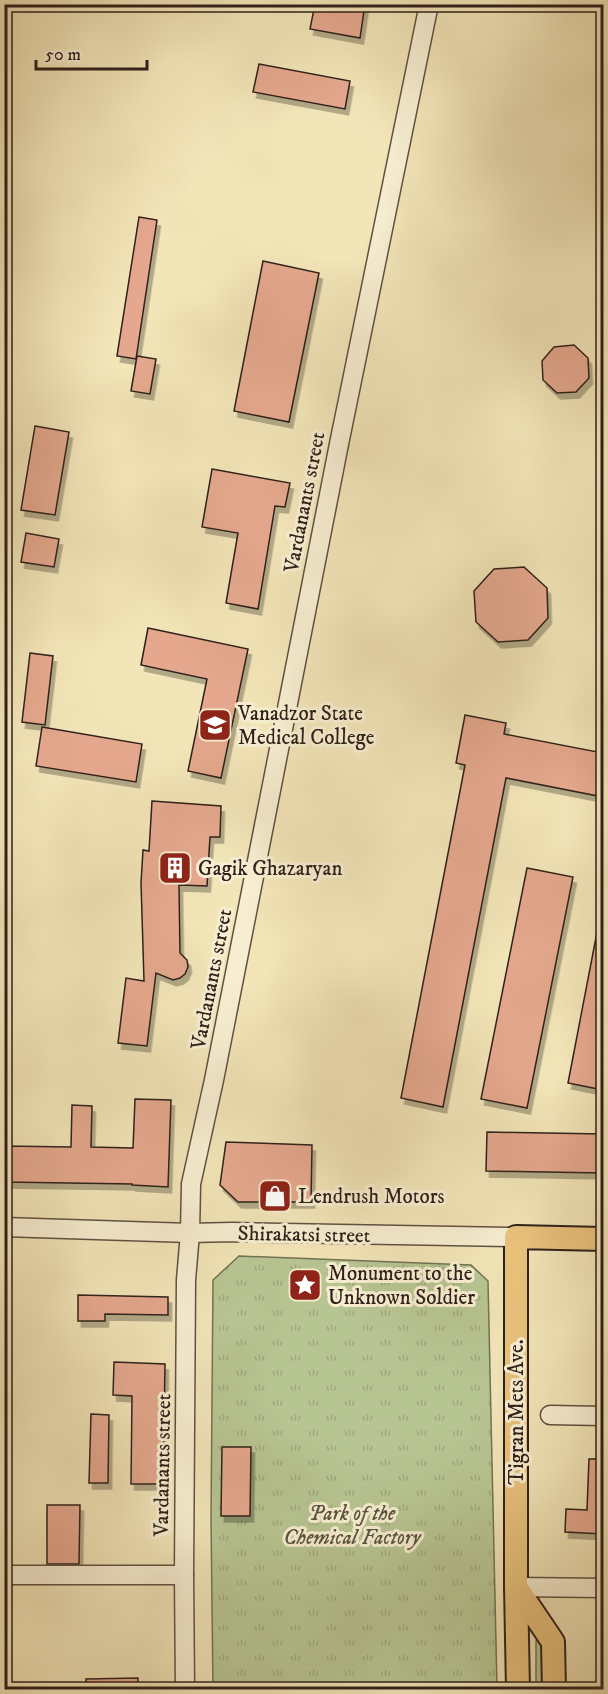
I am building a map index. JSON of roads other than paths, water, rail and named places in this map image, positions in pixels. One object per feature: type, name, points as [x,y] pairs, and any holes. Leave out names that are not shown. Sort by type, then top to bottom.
[{"type":"main road","name":"Shirakatsi street","points":[[516,1237],[603,1239]]},
{"type":"main road","name":"Tigran Mets Ave.","points":[[516,1237],[518,1689]]},
{"type":"main road","points":[[516,1587],[553,1642],[554,1689]]},
{"type":"street","name":"Vardanants street","points":[[185,1689],[186,1280],[191,1184],[214,1080],[336,455],[429,4]]},
{"type":"street","name":"Shirakatsi street","points":[[4,1227],[190,1233],[516,1237]]},
{"type":"street","points":[[550,1415],[603,1416]]},
{"type":"street","points":[[4,1575],[184,1575]]},
{"type":"street","points":[[516,1587],[603,1587]]},
{"type":"place","name":"Vanadzor State Medical College","points":[[215,725]]},
{"type":"place","name":"Gagik Ghazaryan","points":[[175,868]]},
{"type":"place","name":"Lendrush Motors","points":[[275,1196]]},
{"type":"place","name":"Monument to the Unknown Soldier","points":[[305,1285]]},
{"type":"park label","name":"Park of the Chemical Factory","points":[[352,1525]]}]
